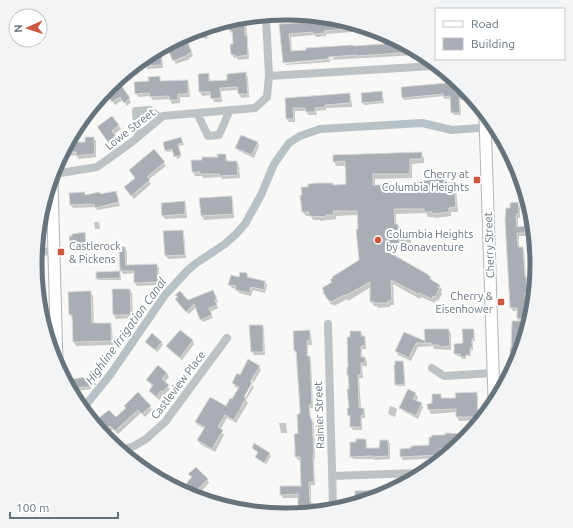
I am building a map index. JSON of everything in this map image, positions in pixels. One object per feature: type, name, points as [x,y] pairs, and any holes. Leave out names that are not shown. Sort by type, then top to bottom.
[{"type":"main road","name":"Cherry Street","points":[[485,123],[497,379],[495,391]]},
{"type":"main road","points":[[52,196],[54,251],[53,335]]},
{"type":"street","points":[[266,21],[269,76],[430,66]]},
{"type":"street","name":"Lowe Street","points":[[60,173],[97,167],[163,116],[255,108],[267,97],[269,76]]},
{"type":"street","points":[[138,136],[136,111],[150,110],[160,118]]},
{"type":"street","points":[[197,113],[208,136],[219,135],[230,110]]},
{"type":"street","points":[[43,252],[54,251]]},
{"type":"street","name":"Rainier Street","points":[[328,324],[333,503]]},
{"type":"street","name":"Castleview Place","points":[[127,448],[146,439],[165,422],[227,338]]},
{"type":"street","points":[[432,368],[444,376],[497,379]]},
{"type":"street","points":[[332,476],[413,472]]},
{"type":"building","points":[[314,22],[351,28],[324,31],[325,33],[313,34],[313,32],[289,34],[291,51],[306,50],[306,48],[384,44],[384,41],[407,52],[328,57],[329,59],[283,63],[279,24]]},
{"type":"building","points":[[245,24],[248,55],[235,57],[235,55],[231,55],[230,44],[233,44],[232,31],[229,31],[229,27]]},
{"type":"building","points":[[187,42],[192,52],[173,61],[168,51]]},
{"type":"building","points":[[161,55],[162,65],[144,66]]},
{"type":"building","points":[[246,72],[248,94],[238,94],[237,87],[220,88],[221,98],[211,99],[210,92],[199,92],[198,74],[209,73],[209,81],[227,80],[227,74]]},
{"type":"building","points":[[160,76],[160,81],[188,80],[188,94],[178,94],[178,100],[169,100],[169,96],[150,97],[149,93],[135,94],[134,82],[149,81],[148,77]]},
{"type":"building","points":[[449,83],[465,97],[459,98],[460,113],[451,113],[450,96],[443,97],[443,94],[402,98],[401,87]]},
{"type":"building","points":[[121,85],[130,98],[124,103],[120,97],[112,102],[108,97]]},
{"type":"building","points":[[382,91],[383,101],[362,103],[361,93]]},
{"type":"building","points":[[350,93],[350,103],[325,105],[325,107],[315,108],[315,112],[306,112],[305,108],[293,108],[294,119],[286,119],[285,98]]},
{"type":"building","points":[[112,116],[119,125],[112,131],[116,136],[108,142],[98,126]]},
{"type":"building","points":[[241,135],[258,142],[252,155],[235,148]]},
{"type":"building","points":[[85,137],[94,137],[95,154],[76,156],[76,152],[70,152],[75,142],[85,142]]},
{"type":"building","points":[[181,137],[183,143],[178,144],[181,155],[174,157],[172,149],[165,151],[163,142]]},
{"type":"building","points":[[154,149],[165,162],[147,177],[150,180],[131,196],[124,187],[135,178],[129,170]]},
{"type":"building","name":"Columbia Heights by Bonaventure","points":[[422,152],[422,159],[410,159],[410,174],[373,174],[373,185],[417,184],[417,182],[440,178],[447,179],[447,183],[454,183],[456,207],[449,208],[449,212],[432,214],[432,212],[424,212],[424,209],[394,209],[395,224],[398,224],[398,231],[409,230],[409,238],[399,239],[399,244],[391,244],[392,254],[429,275],[431,277],[430,279],[440,285],[435,297],[433,296],[432,299],[419,293],[418,294],[391,280],[392,301],[388,301],[388,303],[370,302],[370,282],[331,302],[328,300],[322,288],[332,282],[330,280],[333,278],[332,277],[359,260],[356,229],[358,229],[357,211],[333,211],[334,215],[326,215],[326,217],[309,216],[309,212],[302,212],[300,195],[302,195],[301,187],[308,187],[308,184],[316,183],[333,183],[333,185],[346,184],[345,161],[333,162],[333,155]]},
{"type":"building","points":[[217,154],[226,154],[226,161],[237,161],[238,175],[219,176],[219,174],[200,174],[200,172],[192,172],[191,160],[202,160],[202,157],[218,157]]},
{"type":"building","points":[[116,191],[119,202],[95,208],[94,204],[70,205],[69,193],[85,192],[85,195]]},
{"type":"building","points":[[232,196],[233,214],[201,216],[199,198]]},
{"type":"building","points":[[185,201],[185,214],[162,216],[161,203]]},
{"type":"building","points":[[518,202],[519,214],[516,214],[517,227],[525,226],[525,233],[517,233],[518,247],[523,247],[525,276],[527,286],[529,287],[528,293],[525,293],[526,313],[524,318],[517,319],[517,308],[510,308],[505,220],[506,208],[510,208],[510,203]]},
{"type":"building","points":[[183,230],[185,255],[165,256],[163,231]]},
{"type":"building","points":[[85,232],[86,244],[72,245],[72,243],[70,243],[69,236],[72,236],[72,234]]},
{"type":"building","points":[[119,247],[125,247],[126,265],[157,264],[158,282],[134,283],[134,271],[120,271]]},
{"type":"building","points":[[120,271],[120,278],[96,279],[96,272]]},
{"type":"building","points":[[240,272],[247,273],[247,277],[265,281],[264,290],[251,287],[250,293],[235,290],[236,286],[228,285],[231,275],[239,277]]},
{"type":"building","points":[[112,289],[130,289],[131,315],[113,315]]},
{"type":"building","points":[[213,290],[217,299],[215,300],[217,305],[209,308],[212,315],[200,320],[194,304],[186,312],[175,299],[178,297],[175,295],[180,291],[188,300]]},
{"type":"building","points":[[91,291],[92,323],[111,323],[111,341],[73,342],[72,315],[69,315],[68,292]]},
{"type":"building","points":[[512,321],[522,321],[518,342],[511,360]]},
{"type":"building","points":[[249,325],[263,325],[263,352],[251,352]]},
{"type":"building","points":[[424,329],[449,329],[450,346],[439,347],[439,345],[431,345],[431,343],[416,343],[409,358],[395,351],[404,332],[425,341]]},
{"type":"building","points":[[462,329],[474,329],[474,339],[472,339],[470,355],[466,355],[466,357],[460,357],[460,354],[454,354],[454,344],[463,343]]},
{"type":"building","points":[[180,330],[193,340],[180,358],[166,346]]},
{"type":"building","points":[[310,330],[310,341],[307,341],[307,356],[310,356],[312,405],[309,405],[310,416],[312,419],[314,482],[309,482],[310,503],[314,503],[314,506],[298,507],[298,494],[280,495],[280,486],[301,486],[300,457],[295,457],[294,434],[298,433],[297,414],[300,414],[300,409],[296,351],[294,351],[293,331]]},
{"type":"building","points":[[350,331],[361,331],[361,336],[365,336],[365,346],[361,346],[361,357],[365,357],[365,363],[361,363],[361,375],[358,375],[359,408],[364,408],[364,415],[361,415],[361,427],[350,427],[350,415],[348,416],[347,408],[349,408],[347,389],[349,389],[347,375],[347,337],[350,337]]},
{"type":"building","points":[[152,333],[162,342],[155,350],[145,342]]},
{"type":"building","points":[[248,359],[260,366],[250,382],[252,383],[244,397],[246,398],[234,420],[225,415],[218,427],[223,430],[212,449],[197,440],[205,427],[195,422],[210,397],[226,406],[230,398],[232,399],[239,387],[232,383],[237,373],[240,375]]},
{"type":"building","points":[[395,361],[403,361],[405,384],[395,385]]},
{"type":"building","points":[[158,365],[167,373],[162,379],[169,385],[163,392],[161,391],[157,397],[149,391],[153,385],[146,380]]},
{"type":"building","points":[[95,376],[96,383],[90,383],[90,387],[76,388],[72,379]]},
{"type":"building","points":[[408,389],[416,393],[413,399],[422,403],[416,416],[399,408]]},
{"type":"building","points":[[138,392],[151,406],[142,414],[138,410],[115,431],[110,426],[107,429],[98,419],[109,410],[116,417],[126,408],[124,406]]},
{"type":"building","points":[[477,392],[478,415],[477,417],[456,417],[456,409],[428,410],[427,404],[432,403],[432,394],[441,394],[441,398],[456,398],[455,393]]},
{"type":"building","points":[[445,433],[462,434],[445,449],[440,449],[441,453],[438,455],[400,457],[400,449],[411,448],[411,446],[429,445],[429,437],[432,437],[432,435],[445,435]]},
{"type":"building","points":[[356,439],[366,439],[366,448],[379,448],[380,440],[388,440],[389,456],[350,457],[350,442],[356,442]]},
{"type":"building","points":[[254,443],[270,453],[264,463],[255,457],[258,452],[252,448]]},
{"type":"building","points":[[196,467],[208,479],[197,490],[185,485],[192,477],[188,474]]},
{"type":"building","points":[[376,490],[355,498],[355,491]]},
{"type":"waterway","name":"Highline Irrigation Canal","points":[[87,404],[110,375],[165,295],[187,271],[225,244],[245,224],[261,195],[274,164],[289,143],[300,136],[320,129],[422,123],[452,130],[479,128]]},
{"type":"place","name":"Cherry at Columbia Heights","points":[[477,180]]},
{"type":"place","name":"Columbia Heights by Bonaventure","points":[[378,240]]},
{"type":"place","name":"Castlerock & Pickens","points":[[61,252]]},
{"type":"place","name":"Cherry & Eisenhower","points":[[501,302]]}]
